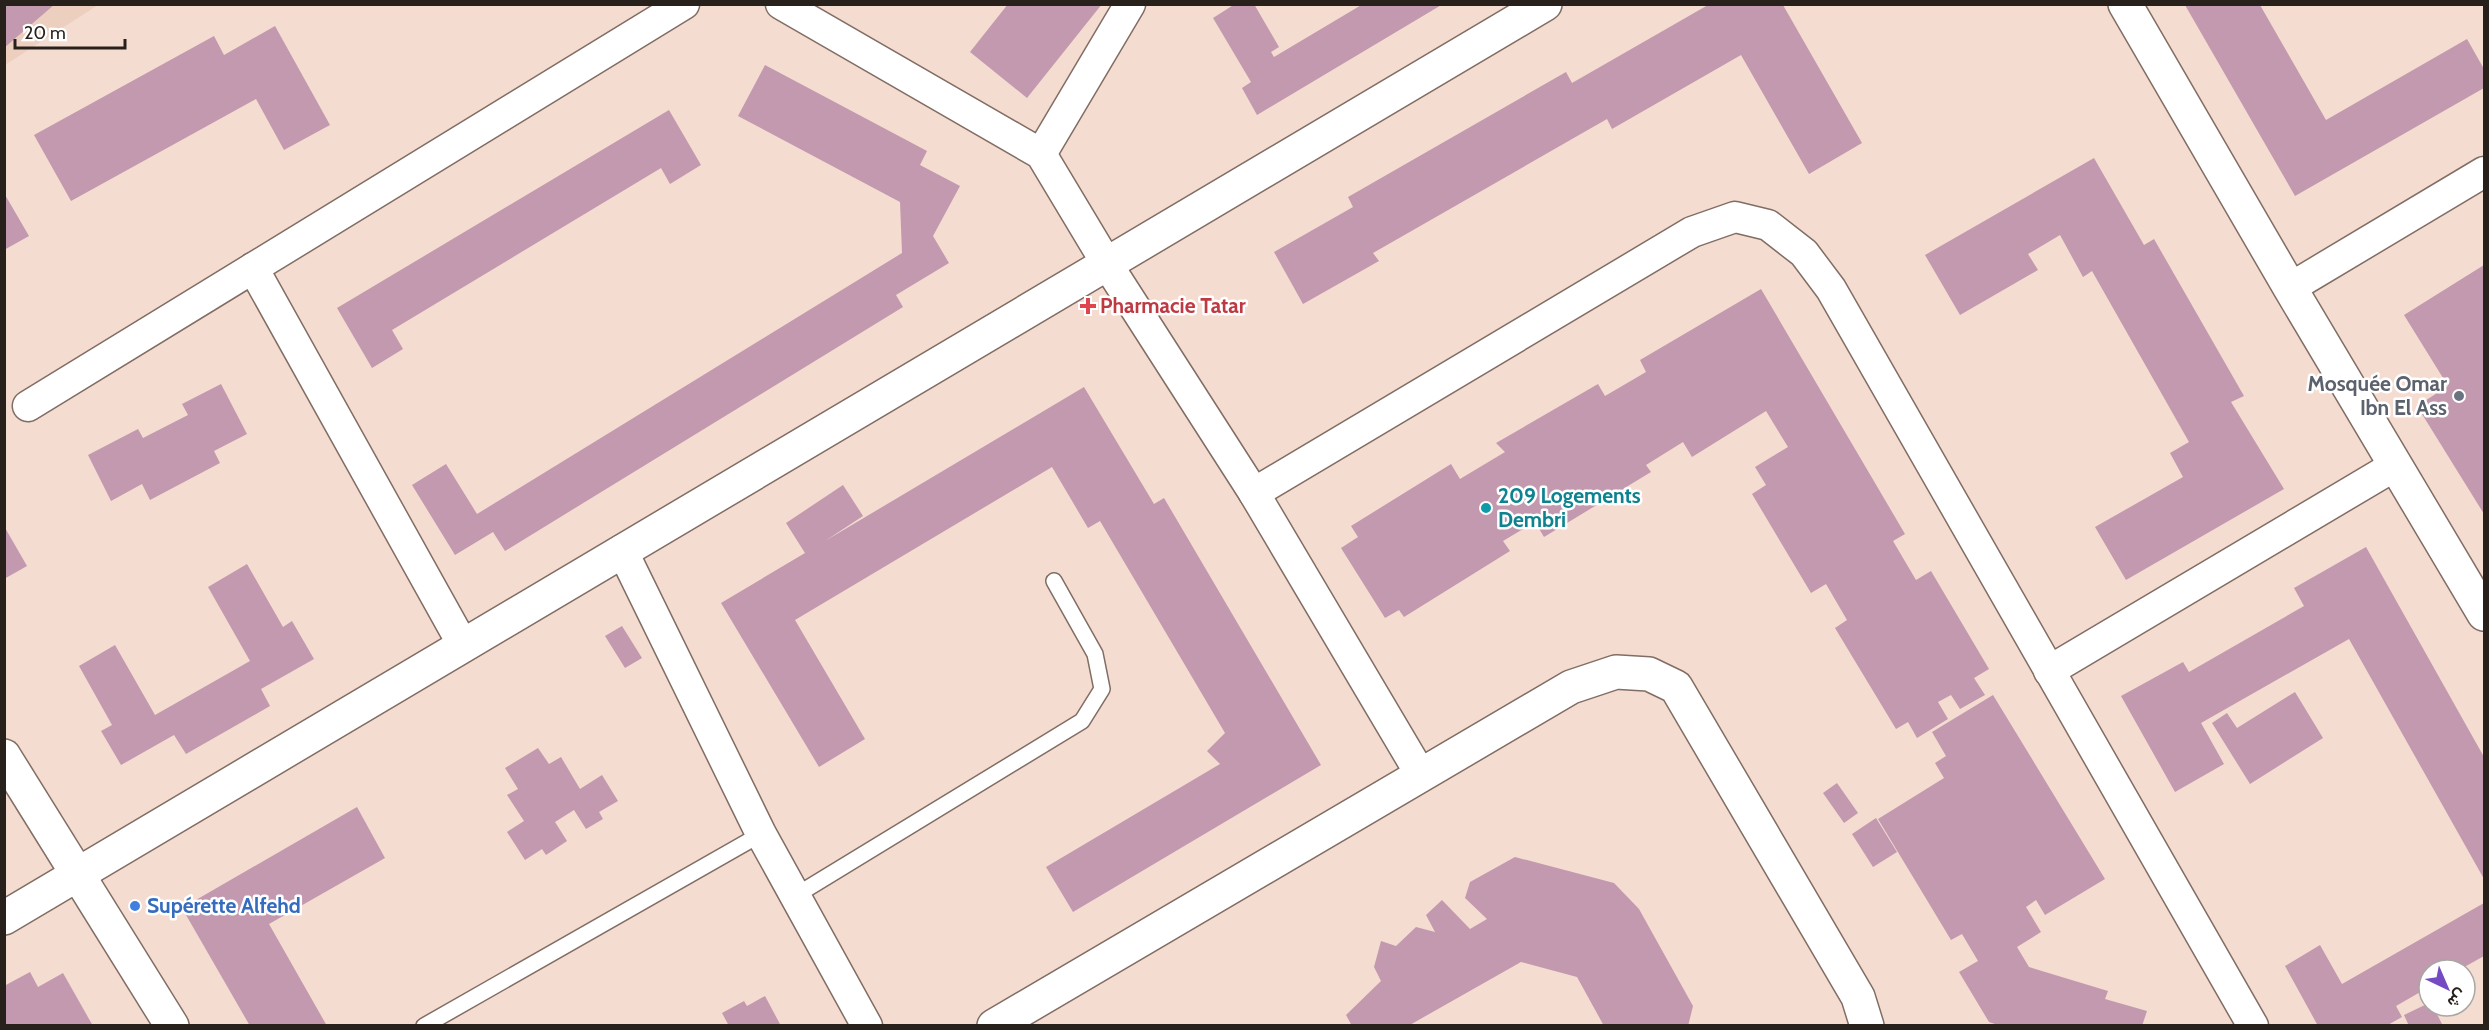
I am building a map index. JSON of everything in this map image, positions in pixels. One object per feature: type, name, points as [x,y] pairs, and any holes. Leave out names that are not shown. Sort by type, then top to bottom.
[{"type":"main road","points":[[4,918],[1545,4]]},
{"type":"main road","points":[[2125,4],[2290,288],[2484,614]]},
{"type":"main road","points":[[994,1026],[1571,687],[1616,672],[1649,674],[1676,687],[1858,997],[1867,1026]]},
{"type":"main road","points":[[4,756],[80,874],[172,1026]]},
{"type":"street","points":[[28,406],[684,4]]},
{"type":"street","points":[[781,4],[1041,154],[1107,264],[1254,493],[1421,775]]},
{"type":"street","points":[[1041,154],[1130,4]]},
{"type":"street","points":[[2290,288],[2484,172]]},
{"type":"street","points":[[1254,493],[1692,232],[1735,217],[1768,225],[1804,253],[1831,290],[2253,1026]]},
{"type":"street","points":[[253,268],[463,645]]},
{"type":"street","points":[[2049,670],[2396,465]]},
{"type":"street","points":[[622,550],[761,834],[867,1026]]},
{"type":"lane","points":[[795,896],[1082,721],[1102,689],[1095,654],[1054,581]]},
{"type":"lane","points":[[424,1026],[761,834]]},
{"type":"shaded area","points":[[5,5],[98,5],[5,65]]},
{"type":"building","points":[[4,4],[55,4],[4,48]]},
{"type":"building","points":[[1008,4],[1102,4],[1027,98],[970,52]]},
{"type":"building","points":[[1235,4],[1254,4],[1279,47],[1271,52],[1274,57],[1363,4],[1443,4],[1257,115],[1242,88],[1251,82],[1213,18]]},
{"type":"building","points":[[1708,5],[1783,5],[1862,143],[1809,174],[1741,55],[1612,129],[1607,119],[1373,253],[1379,261],[1303,304],[1274,252],[1353,207],[1348,197],[1566,72],[1572,83]]},
{"type":"building","points":[[2185,5],[2260,5],[2326,120],[2467,39],[2484,69],[2484,88],[2295,196]]},
{"type":"building","points":[[275,26],[330,125],[284,150],[256,99],[71,201],[34,135],[214,36],[224,55]]},
{"type":"building","points":[[765,65],[927,151],[920,165],[960,186],[933,236],[949,263],[896,295],[903,307],[505,551],[493,532],[455,555],[412,485],[446,464],[477,514],[902,253],[900,202],[738,116]]},
{"type":"building","points":[[669,110],[701,165],[670,184],[661,168],[392,330],[403,349],[372,368],[337,308]]},
{"type":"building","points":[[2094,158],[2144,245],[2154,239],[2244,396],[2231,402],[2284,489],[2126,580],[2095,527],[2183,477],[2170,453],[2189,442],[2092,271],[2083,277],[2060,235],[2028,254],[2038,270],[1960,315],[1925,255]]},
{"type":"building","points":[[4,193],[29,236],[4,250]]},
{"type":"building","name":"Mosquée Omar Ibn El Ass","points":[[2484,265],[2484,514],[2417,406],[2448,386],[2404,315]]},
{"type":"building","name":"209 Logements Dembri","points":[[1761,289],[1905,534],[1893,541],[1916,580],[1931,571],[1989,669],[1974,678],[1985,695],[1960,709],[1951,695],[1938,702],[1948,719],[1917,738],[1908,722],[1896,729],[1835,628],[1847,620],[1826,584],[1811,593],[1752,494],[1766,485],[1755,467],[1788,447],[1766,411],[1692,457],[1683,442],[1646,465],[1651,472],[1544,537],[1535,522],[1503,541],[1510,551],[1404,617],[1399,610],[1385,618],[1341,548],[1358,537],[1351,526],[1451,464],[1460,479],[1505,452],[1496,443],[1598,384],[1605,396],[1646,372],[1640,360]]},
{"type":"building","points":[[221,384],[247,434],[214,451],[220,463],[150,500],[142,484],[111,501],[88,455],[138,429],[143,438],[188,415],[182,404]]},
{"type":"building","points":[[1084,387],[1154,504],[1164,498],[1321,765],[1073,912],[1046,867],[1220,764],[1207,751],[1225,733],[1100,521],[1088,528],[1052,467],[795,620],[865,739],[819,767],[721,603],[805,553],[786,523],[843,485],[863,516],[825,541]]},
{"type":"building","points":[[4,526],[27,566],[4,579]]},
{"type":"building","points":[[2366,547],[2484,757],[2484,879],[2349,639],[2201,723],[2224,764],[2175,792],[2121,696],[2183,662],[2189,672],[2304,606],[2294,588]]},
{"type":"building","points":[[247,564],[283,627],[292,621],[314,659],[261,689],[270,706],[186,754],[174,735],[121,765],[101,731],[112,725],[79,666],[115,645],[155,715],[250,661],[208,587]]},
{"type":"building","points":[[622,626],[642,658],[625,668],[605,636]]},
{"type":"building","points":[[2295,692],[2323,738],[2250,784],[2212,723],[2227,713],[2237,728]]},
{"type":"building","points":[[1993,695],[2105,879],[2045,915],[2036,900],[2026,907],[2041,932],[2017,947],[2029,967],[2108,991],[2105,999],[2147,1011],[2142,1026],[2001,1026],[1989,1022],[1959,972],[1978,961],[1962,934],[1951,940],[1878,819],[1944,778],[1935,763],[1946,756],[1932,732]]},
{"type":"building","points":[[538,748],[549,764],[561,757],[580,789],[602,775],[618,801],[599,812],[603,819],[586,829],[574,810],[555,822],[567,841],[546,855],[542,849],[525,860],[507,832],[524,821],[507,795],[518,789],[505,768]]},
{"type":"building","points":[[1837,783],[1858,813],[1844,823],[1823,793]]},
{"type":"building","points":[[357,807],[385,858],[269,924],[327,1026],[250,1026],[182,908]]},
{"type":"building","points":[[1876,818],[1897,852],[1873,867],[1852,834]]},
{"type":"building","points":[[1515,857],[1614,883],[1639,909],[1693,1006],[1688,1026],[1604,1026],[1577,977],[1521,962],[1408,1026],[1352,1026],[1346,1015],[1381,981],[1374,967],[1381,941],[1396,946],[1416,927],[1435,932],[1426,915],[1442,900],[1470,929],[1487,919],[1465,898],[1470,882]]},
{"type":"building","points":[[2484,903],[2484,956],[2477,960],[2477,958],[2417,958],[2417,994],[2396,1006],[2402,1017],[2386,1026],[2318,1026],[2285,966],[2320,945],[2342,984]]},
{"type":"building","points":[[30,972],[38,987],[63,973],[93,1026],[4,1026],[4,986]]},
{"type":"building","points":[[765,996],[781,1026],[729,1026],[722,1013],[744,1001],[747,1006]]},
{"type":"building","points":[[2417,1009],[2417,1018],[2439,1018],[2443,1026],[2409,1026],[2404,1015]]},
{"type":"place","name":"Pharmacie Tatar","points":[[1088,306]]},
{"type":"place","name":"Mosquée Omar Ibn El Ass","points":[[2459,396]]},
{"type":"place","name":"209 Logements Dembri","points":[[1486,508]]},
{"type":"place","name":"Supérette Alfehd","points":[[135,906]]}]
